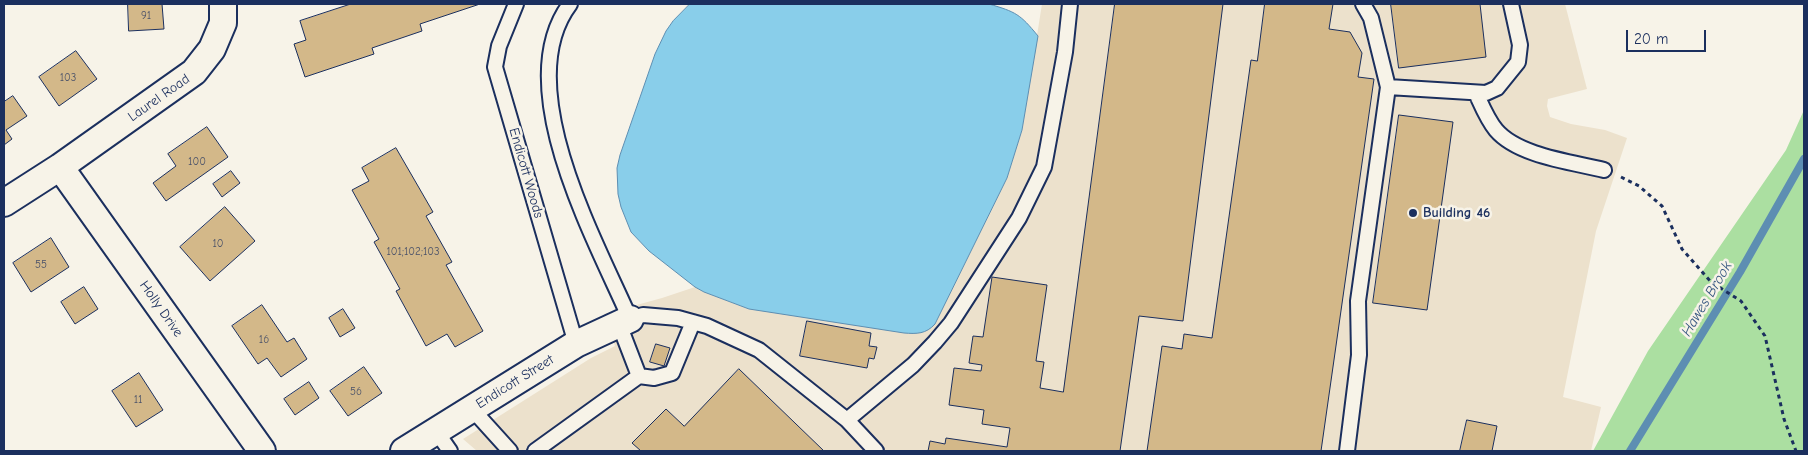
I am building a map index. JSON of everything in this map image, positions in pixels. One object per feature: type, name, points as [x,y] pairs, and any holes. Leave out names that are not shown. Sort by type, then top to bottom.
[{"type":"street","name":"Laurel Road","points":[[4,203],[60,167],[194,72],[212,49],[223,22],[223,4]]},
{"type":"street","name":"Holly Drive","points":[[60,167],[262,451]]},
{"type":"street","name":"Endicott Street","points":[[404,451],[443,441],[472,409],[576,344],[625,321]]},
{"type":"lane","name":"Endicott Woods","points":[[516,4],[499,46],[495,67],[576,344]]},
{"type":"lane","points":[[570,4],[552,42],[548,72],[550,102],[563,161],[625,321],[639,376]]},
{"type":"lane","points":[[847,420],[913,365],[935,342],[951,323],[1020,218],[1044,167],[1065,52],[1070,4]]},
{"type":"lane","points":[[1347,451],[1358,355],[1358,301],[1388,87],[1371,18],[1363,4]]},
{"type":"lane","points":[[1388,87],[1476,93],[1486,93],[1497,88],[1518,62],[1520,45],[1511,4]]},
{"type":"lane","points":[[1476,93],[1487,117],[1497,132],[1523,150],[1604,170]]},
{"type":"lane","points":[[625,321],[643,315],[678,318],[706,326],[758,350],[847,420],[876,451]]},
{"type":"lane","points":[[535,451],[639,376],[654,378],[672,373],[693,322]]},
{"type":"lane","points":[[472,409],[510,451]]},
{"type":"path","points":[[1604,170],[1639,186],[1662,206],[1682,249],[1711,282],[1741,301],[1765,336],[1784,419],[1796,451]]},
{"type":"shaded area","points":[[1042,4],[1565,4],[1587,89],[1548,99],[1547,106],[1550,117],[1571,124],[1605,130],[1627,138],[1596,231],[1563,397],[1601,407],[1591,451],[477,451],[463,439],[591,358],[615,346],[604,314],[695,287],[749,309],[935,324],[1007,178],[1022,130]]},
{"type":"green space","points":[[1804,110],[1804,451],[1593,451],[1648,351],[1786,150]]},
{"type":"water","points":[[690,4],[989,4],[1006,9],[1017,15],[1038,36],[1022,130],[1007,178],[935,324],[928,330],[921,333],[904,333],[749,309],[695,287],[649,251],[631,232],[618,194],[617,168],[620,155],[655,54],[673,21]]},
{"type":"building","points":[[128,4],[162,4],[164,29],[129,31]]},
{"type":"building","points":[[351,4],[480,4],[420,24],[422,31],[372,48],[374,54],[305,77],[294,44],[306,40],[300,21]]},
{"type":"building","points":[[1115,4],[1223,4],[1183,321],[1139,316],[1120,451],[928,451],[930,441],[945,444],[946,438],[1007,447],[1010,428],[982,424],[984,410],[949,405],[954,368],[981,371],[982,365],[969,363],[973,336],[983,337],[992,277],[1047,285],[1036,361],[1044,362],[1040,388],[1063,392]]},
{"type":"building","points":[[1265,4],[1333,4],[1329,29],[1350,32],[1362,53],[1358,77],[1374,79],[1321,451],[1147,451],[1162,346],[1182,349],[1184,334],[1212,338],[1251,60],[1257,61]]},
{"type":"building","points":[[1391,4],[1480,4],[1486,57],[1399,68]]},
{"type":"building","points":[[76,51],[97,79],[59,106],[39,77]]},
{"type":"building","points":[[13,96],[27,116],[6,130],[12,139],[4,145],[4,102]]},
{"type":"building","name":"Building 46","points":[[1399,115],[1453,122],[1427,310],[1373,303]]},
{"type":"building","points":[[207,127],[228,157],[166,201],[153,183],[176,166],[168,154]]},
{"type":"building","points":[[396,148],[433,212],[426,216],[452,262],[446,265],[483,331],[455,347],[447,334],[426,346],[396,291],[400,289],[374,242],[379,239],[352,190],[369,181],[362,168]]},
{"type":"building","points":[[231,171],[240,183],[222,197],[213,184]]},
{"type":"building","points":[[225,207],[255,241],[210,281],[180,247]]},
{"type":"building","points":[[51,238],[69,267],[31,292],[13,263]]},
{"type":"building","points":[[84,287],[98,309],[75,324],[61,302]]},
{"type":"building","points":[[262,305],[287,342],[294,338],[307,359],[281,377],[267,358],[258,364],[232,326]]},
{"type":"building","points":[[343,309],[355,328],[340,337],[329,318]]},
{"type":"building","points":[[807,321],[871,333],[869,346],[877,347],[874,359],[869,358],[867,368],[800,356]]},
{"type":"building","points":[[656,344],[670,348],[664,366],[650,362]]},
{"type":"building","points":[[364,367],[382,393],[348,416],[330,391]]},
{"type":"building","points":[[739,369],[824,451],[641,451],[632,443],[666,409],[684,426]]},
{"type":"building","points":[[139,373],[163,410],[136,427],[112,391]]},
{"type":"building","points":[[309,382],[319,398],[295,415],[284,399]]},
{"type":"building","points":[[1467,420],[1497,426],[1492,451],[1460,451]]},
{"type":"waterway","name":"Hawes Brook","points":[[1630,451],[1740,272],[1804,159]]},
{"type":"place","name":"Building 46","points":[[1413,213]]}]
